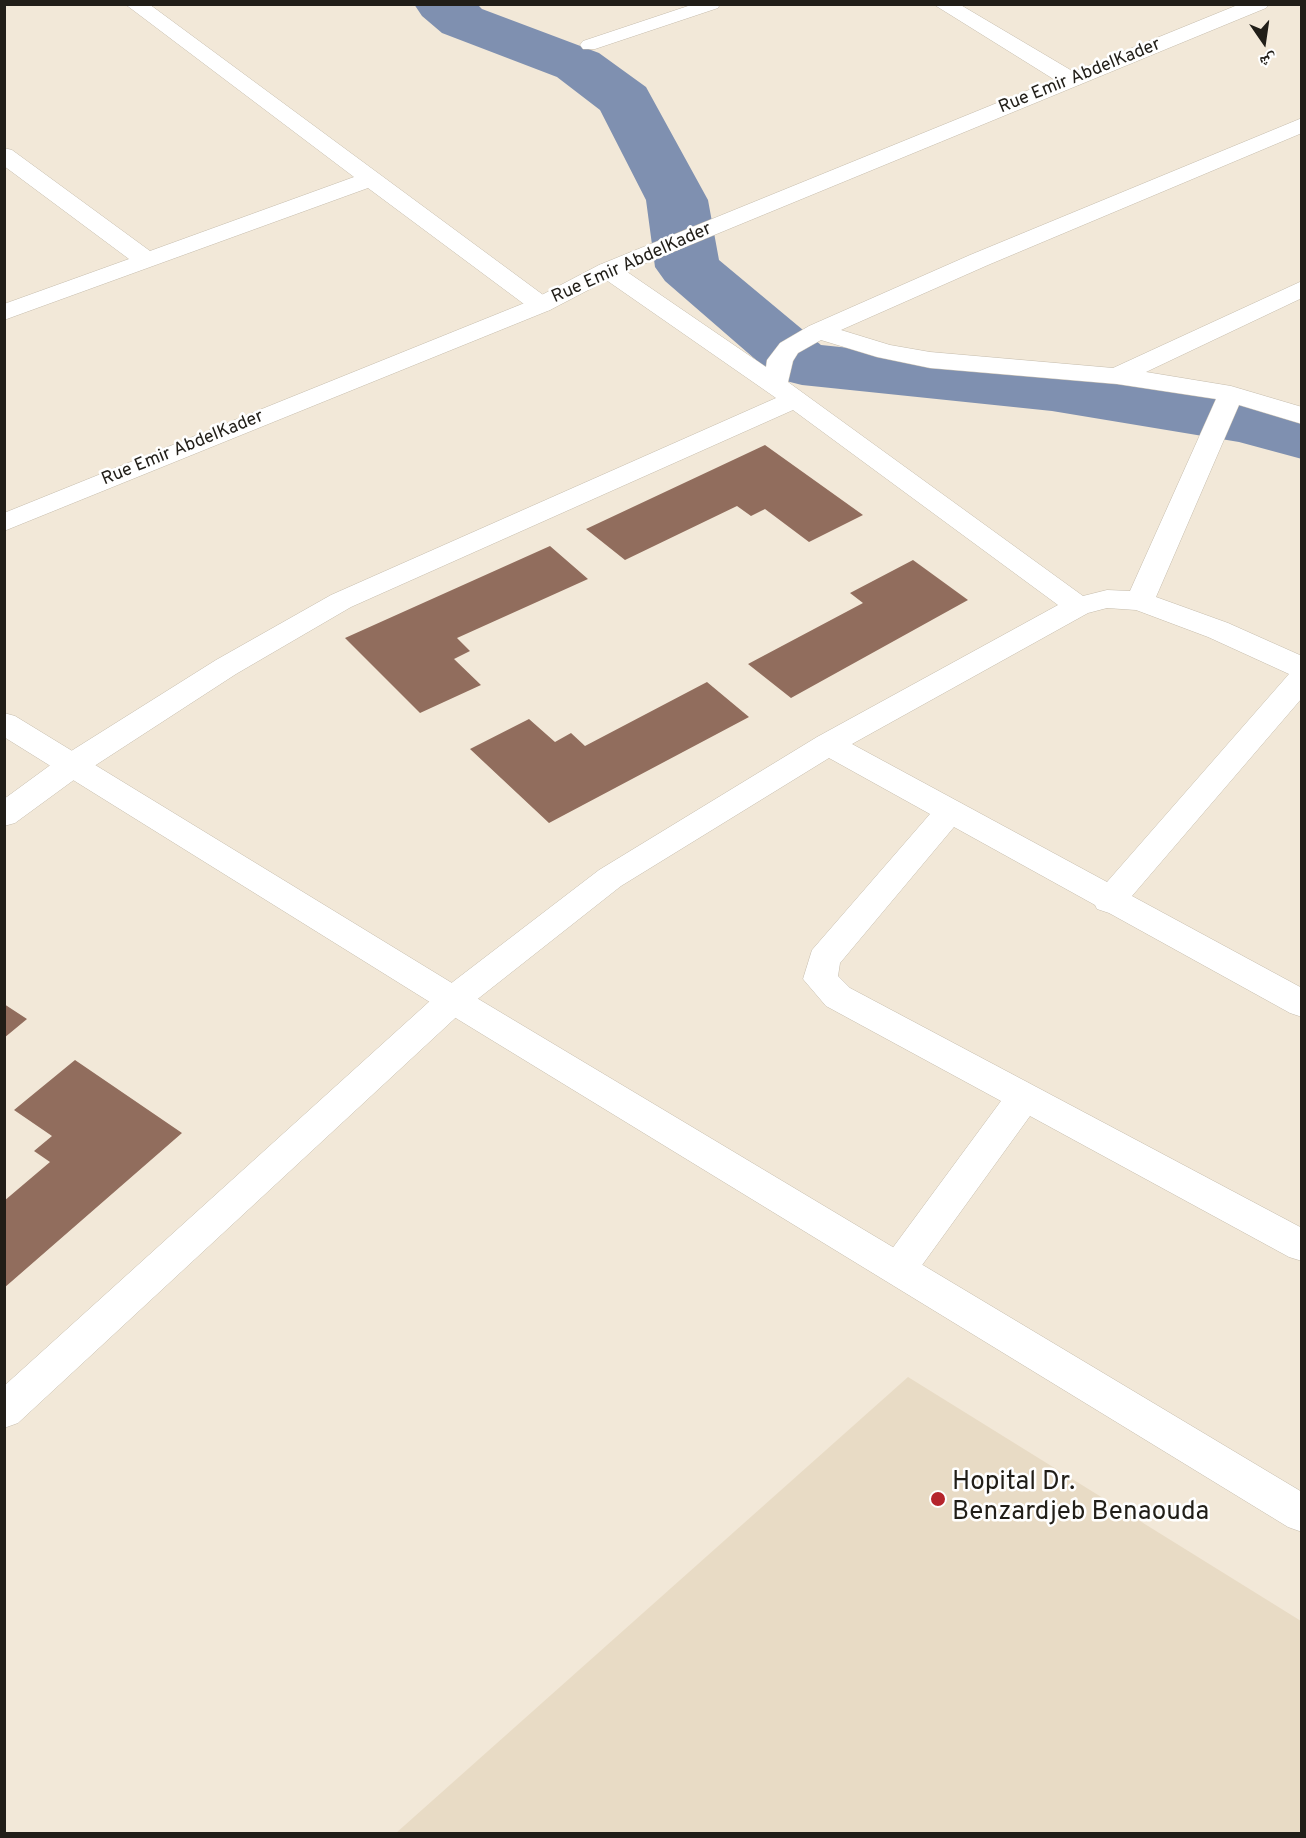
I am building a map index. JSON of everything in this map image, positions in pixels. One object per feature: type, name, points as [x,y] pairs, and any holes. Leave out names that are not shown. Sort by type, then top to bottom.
[{"type":"street","points":[[135,4],[541,305]]},
{"type":"street","points":[[943,4],[1071,80]]},
{"type":"street","name":"Rue Emir AbdelKader","points":[[4,522],[541,305],[608,270],[1260,4]]},
{"type":"street","points":[[782,386],[780,360],[810,335],[979,260],[1302,125]]},
{"type":"street","points":[[4,155],[148,261]]},
{"type":"street","points":[[4,313],[370,179]]},
{"type":"street","points":[[608,270],[782,386],[1078,606]]},
{"type":"street","points":[[1117,376],[1302,288]]},
{"type":"street","points":[[810,335],[919,358],[1117,376],[1222,410],[1269,404],[1302,388]]},
{"type":"street","points":[[4,815],[70,766],[226,667],[341,601],[782,386]]},
{"type":"street","points":[[1269,404],[1302,416]]},
{"type":"street","points":[[1140,601],[1222,410]]},
{"type":"street","points":[[4,1411],[453,1000],[610,878],[828,744],[1078,606],[1107,599],[1140,601],[1218,630],[1302,668]]},
{"type":"street","points":[[1109,901],[1302,678]]},
{"type":"street","points":[[4,723],[70,766],[453,1000],[1302,1514]]},
{"type":"street","points":[[828,744],[1109,901],[1302,1004]]},
{"type":"street","points":[[949,812],[824,959],[820,980],[838,997],[1302,1246]]},
{"type":"street","points":[[899,1268],[1024,1097]]},
{"type":"lane","points":[[589,45],[712,4]]},
{"type":"shaded area","name":"Hopital Dr. Benzardjeb Benaouda","points":[[908,1377],[1301,1621],[1301,1833],[396,1833]]},
{"type":"building","points":[[765,445],[863,515],[809,542],[765,509],[751,516],[737,506],[625,560],[586,529]]},
{"type":"building","points":[[550,546],[588,579],[457,638],[470,651],[454,659],[481,685],[420,713],[345,638]]},
{"type":"building","points":[[913,560],[968,600],[791,698],[748,664],[863,603],[850,593]]},
{"type":"building","points":[[707,682],[749,717],[549,823],[470,749],[529,719],[555,742],[571,733],[585,746]]},
{"type":"building","points":[[4,1004],[27,1019],[4,1038]]},
{"type":"building","points":[[75,1060],[182,1133],[4,1288],[4,1201],[50,1162],[34,1151],[52,1136],[14,1110]]},
{"type":"waterway","points":[[442,4],[462,21],[578,65],[625,100],[677,200],[688,267],[802,364],[1052,390],[1249,422],[1302,438]]},
{"type":"place","name":"Hopital Dr. Benzardjeb Benaouda","points":[[938,1499]]}]
